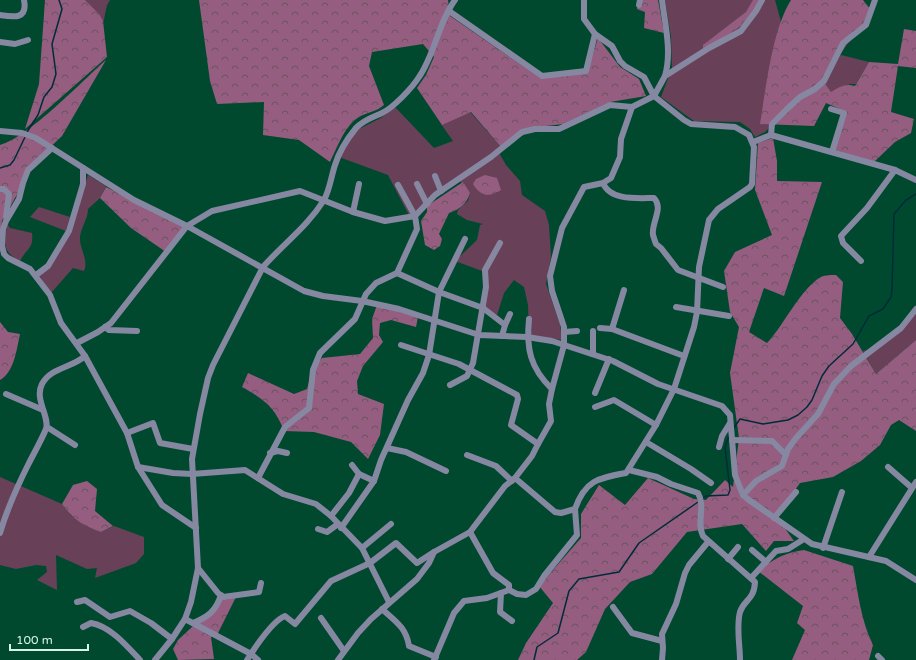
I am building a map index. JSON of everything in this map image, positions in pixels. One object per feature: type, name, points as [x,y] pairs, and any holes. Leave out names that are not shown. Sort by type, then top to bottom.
[{"type":"street","points":[[0,15],[16,18],[21,15],[24,9],[24,0]]},
{"type":"street","points":[[154,660],[172,639],[184,619],[191,602],[198,568],[192,474],[193,449],[200,414],[213,365],[263,267],[274,254],[306,225],[324,199],[329,188],[335,163],[346,141],[357,127],[374,116],[383,113],[416,82],[426,65],[455,0]]},
{"type":"street","points":[[382,609],[405,630],[408,646],[435,658],[454,613],[464,601],[487,598],[509,590],[517,594],[526,595],[536,589],[544,576],[577,535],[575,509],[591,483],[600,478],[626,473],[656,425],[674,389],[694,327],[697,312],[698,279],[701,254],[709,220],[724,205],[747,191],[752,184],[754,147],[749,135],[735,127],[691,124],[671,111],[654,96],[644,77],[625,66],[620,61],[612,46],[595,34],[584,19],[584,0]]},
{"type":"street","points":[[77,343],[105,327],[121,311],[143,280],[162,260],[188,226],[212,211],[300,191],[324,199],[353,212],[385,221],[415,216],[441,191],[491,157],[522,132],[535,129],[545,130],[564,127],[610,105],[632,107],[654,96],[665,76],[668,62],[668,48],[662,0]]},
{"type":"street","points":[[665,76],[709,48],[741,31],[756,11],[762,0]]},
{"type":"street","points":[[771,135],[772,124],[786,109],[800,97],[820,86],[824,81],[843,43],[866,25],[876,0]]},
{"type":"street","points":[[449,11],[542,76],[586,71],[595,34]]},
{"type":"street","points":[[0,42],[15,44],[28,40]]},
{"type":"street","points":[[247,660],[281,618],[285,616],[295,624],[331,581],[370,563],[396,543],[417,563],[470,532],[532,456],[551,421],[550,404],[552,389],[564,345],[564,327],[552,292],[550,276],[555,252],[565,222],[584,188],[602,183],[611,178],[620,157],[621,139],[632,107]]},
{"type":"street","points":[[830,109],[844,113],[832,152]]},
{"type":"street","points":[[0,132],[22,133],[36,138],[134,200],[188,226],[313,294],[362,301],[399,309],[479,335],[527,337],[564,345],[608,359],[658,384],[722,406],[730,415],[735,475],[743,495],[804,539],[823,548],[886,561],[916,580]]},
{"type":"street","points":[[753,142],[771,135],[895,170],[916,180]]},
{"type":"street","points":[[6,221],[19,199],[28,170],[52,148]]},
{"type":"street","points":[[36,275],[48,266],[68,230],[83,184],[83,168]]},
{"type":"street","points":[[861,261],[843,243],[841,236],[867,208],[895,170]]},
{"type":"street","points":[[436,176],[441,191]]},
{"type":"street","points":[[602,183],[608,192],[631,198],[654,198],[658,202],[653,230],[656,244],[661,248],[678,270],[698,279],[723,287]]},
{"type":"street","points":[[353,212],[359,184]]},
{"type":"street","points":[[417,184],[427,204]]},
{"type":"street","points":[[258,478],[285,427],[309,408],[315,361],[320,353],[355,319],[366,294],[376,283],[397,273],[416,229],[415,216],[398,185]]},
{"type":"street","points":[[0,189],[4,188],[9,194],[6,221],[2,234],[4,254],[8,258],[30,269],[50,295],[61,323],[85,356],[127,433],[138,467],[162,505],[196,528]]},
{"type":"street","points":[[318,529],[327,532],[340,526],[374,481],[408,400],[423,373],[429,355],[439,292],[465,239]]},
{"type":"street","points":[[450,385],[467,376],[473,363],[486,287],[485,270],[500,243]]},
{"type":"street","points":[[397,273],[439,292],[483,308],[505,325]]},
{"type":"street","points":[[612,329],[624,290]]},
{"type":"street","points":[[676,307],[697,312],[729,316]]},
{"type":"street","points":[[743,495],[756,481],[782,466],[786,455],[796,438],[818,414],[834,384],[851,366],[901,328],[916,309]]},
{"type":"street","points":[[502,336],[510,314]]},
{"type":"street","points":[[529,319],[527,337],[535,369],[552,389]]},
{"type":"street","points":[[105,327],[109,330],[137,331]]},
{"type":"street","points":[[600,328],[612,329],[684,356]]},
{"type":"street","points":[[564,332],[577,331]]},
{"type":"street","points":[[593,331],[594,354]]},
{"type":"street","points":[[402,345],[429,355],[452,361],[517,395],[518,399],[511,425],[538,444]]},
{"type":"street","points":[[0,533],[9,503],[46,427],[42,410],[40,388],[52,372],[75,363],[85,356]]},
{"type":"street","points":[[595,393],[608,359]]},
{"type":"street","points":[[6,394],[42,410]]},
{"type":"street","points":[[595,407],[614,400],[656,425]]},
{"type":"street","points":[[127,433],[153,423],[160,443],[193,449]]},
{"type":"street","points":[[719,447],[722,436],[730,426]]},
{"type":"street","points":[[46,427],[75,444]]},
{"type":"street","points":[[732,439],[772,441],[786,455]]},
{"type":"street","points":[[646,442],[691,469],[711,484]]},
{"type":"street","points":[[387,448],[406,452],[446,471]]},
{"type":"street","points":[[270,453],[278,451],[287,453]]},
{"type":"street","points":[[467,455],[496,466],[555,512],[562,513],[575,509]]},
{"type":"street","points":[[352,465],[359,474],[374,481]]},
{"type":"street","points":[[138,467],[173,473],[192,474],[245,470],[283,494],[316,504],[331,516],[362,548],[389,602]]},
{"type":"street","points":[[888,467],[912,488]]},
{"type":"street","points":[[629,470],[657,477],[699,494],[702,503],[700,528],[708,542],[755,582],[755,593],[740,612],[740,660]]},
{"type":"street","points":[[331,516],[349,494],[359,474]]},
{"type":"street","points":[[869,557],[916,482]]},
{"type":"street","points":[[774,518],[796,492]]},
{"type":"street","points":[[823,548],[842,492]]},
{"type":"street","points":[[362,548],[391,524]]},
{"type":"street","points":[[470,532],[493,573],[510,584],[509,590]]},
{"type":"street","points":[[751,578],[776,551],[788,549],[804,539]]},
{"type":"street","points":[[662,660],[662,634],[676,604],[685,573],[689,565],[708,542]]},
{"type":"street","points":[[728,559],[738,547]]},
{"type":"street","points":[[752,550],[766,562]]},
{"type":"street","points":[[338,660],[358,633],[389,602],[401,594],[417,579],[429,563],[434,552]]},
{"type":"street","points":[[198,568],[223,597],[259,592],[261,583]]},
{"type":"street","points":[[501,593],[500,612],[512,621]]},
{"type":"street","points":[[193,622],[204,618],[214,610],[221,595]]},
{"type":"street","points":[[77,602],[85,600],[110,617],[130,611],[151,623],[172,639]]},
{"type":"street","points":[[614,607],[632,633],[662,641]]},
{"type":"street","points":[[321,618],[344,651]]},
{"type":"street","points":[[184,619],[193,622],[251,654],[258,660]]},
{"type":"street","points":[[82,627],[91,623],[104,628],[123,642],[140,660]]},
{"type":"shaded area","points":[[85,0],[110,0],[107,5],[103,24]]},
{"type":"shaded area","points":[[665,0],[775,0],[785,36],[785,112],[765,132],[755,137],[750,129],[740,122],[694,121],[661,97],[672,68],[671,37]]},
{"type":"shaded area","points":[[841,55],[869,62],[856,84],[850,84],[832,93],[823,82],[836,60]]},
{"type":"shaded area","points":[[395,107],[434,148],[453,141],[441,124],[470,112],[501,147],[410,217],[388,175],[339,157],[357,130],[381,118]]},
{"type":"shaded area","points":[[498,151],[506,165],[520,181],[522,195],[545,211],[549,225],[551,257],[546,284],[560,324],[562,340],[529,335],[528,305],[524,287],[514,280],[504,293],[497,315],[482,308],[485,272],[455,261],[477,240],[480,225],[483,224],[467,220],[457,214],[458,210],[468,201],[470,193],[460,181]]},
{"type":"shaded area","points":[[88,175],[106,186],[100,198],[88,209],[81,233],[80,241],[85,258],[84,271],[73,268],[51,293],[39,275],[49,269],[70,234]]},
{"type":"shaded area","points":[[39,207],[70,217],[66,231],[30,217]]},
{"type":"shaded area","points":[[7,224],[10,228],[32,233],[31,246],[20,261],[7,250],[5,241]]},
{"type":"shaded area","points":[[916,312],[916,340],[876,374],[863,351],[873,349]]},
{"type":"shaded area","points":[[0,477],[62,504],[71,515],[101,532],[114,526],[144,537],[144,554],[136,563],[95,578],[97,568],[87,569],[56,555],[57,590],[37,580],[47,572],[46,566],[36,565],[16,569],[0,565]]},
{"type":"green space","points":[[45,0],[85,0],[99,14],[103,21],[107,57],[25,129],[39,84]]},
{"type":"green space","points":[[199,0],[448,0],[450,16],[540,78],[587,73],[598,38],[620,67],[639,79],[646,96],[610,102],[563,124],[538,127],[501,147],[471,112],[442,125],[417,88],[426,75],[434,57],[423,44],[372,52],[369,66],[384,105],[359,117],[350,125],[342,137],[330,162],[299,140],[263,135],[264,102],[217,104],[210,81]]},
{"type":"green space","points":[[639,0],[658,0],[664,33],[644,28],[645,12],[637,9]]},
{"type":"green space","points":[[753,0],[762,0],[757,9],[744,23],[728,35],[703,50],[703,45],[746,12]]},
{"type":"green space","points":[[791,0],[863,0],[871,10],[866,25],[847,44],[823,81],[831,92],[846,85],[855,86],[869,62],[898,64],[904,29],[916,31],[916,68],[898,66],[891,112],[914,119],[911,133],[895,142],[874,162],[835,150],[845,111],[826,103],[814,126],[760,124],[774,43],[784,13]]},
{"type":"green space","points":[[106,60],[62,136],[25,171],[19,191],[2,221],[0,240],[0,145],[12,140],[40,120]]},
{"type":"green space","points":[[773,138],[777,161],[777,181],[822,182],[784,296],[764,288],[749,332],[767,343],[800,298],[814,282],[823,276],[836,275],[843,282],[840,318],[852,334],[876,374],[916,340],[916,431],[899,420],[891,425],[880,445],[861,461],[833,477],[800,483],[776,516],[794,541],[774,541],[766,551],[742,524],[687,532],[652,574],[630,582],[605,609],[586,652],[577,660],[518,660],[526,643],[553,603],[539,586],[581,538],[581,514],[599,485],[625,505],[648,478],[694,499],[706,500],[725,480],[733,487],[739,438],[730,373],[739,327],[730,312],[724,271],[735,252],[772,235],[755,190],[758,143]]},
{"type":"green space","points":[[485,175],[497,178],[501,190],[497,193],[489,195],[479,191],[473,184],[476,179]]},
{"type":"green space","points":[[463,182],[470,193],[467,201],[456,210],[449,213],[439,234],[442,239],[440,246],[434,250],[425,245],[421,221],[427,212],[427,206]]},
{"type":"green space","points":[[106,187],[184,226],[166,252],[131,228],[100,198]]},
{"type":"green space","points":[[377,305],[418,317],[416,327],[391,320],[380,323],[379,335],[383,342],[363,366],[357,381],[358,394],[384,404],[380,435],[368,459],[351,442],[314,432],[284,431],[277,416],[268,404],[242,387],[248,373],[294,394],[307,389],[312,371],[322,358],[360,354],[373,338],[372,319]]},
{"type":"green space","points":[[0,322],[8,332],[20,334],[12,366],[5,377],[0,380]]},
{"type":"green space","points":[[87,481],[97,489],[95,511],[113,526],[101,532],[79,521],[70,514],[62,504],[73,485]]},
{"type":"green space","points":[[804,550],[853,566],[863,617],[873,645],[869,660],[792,660],[805,630],[797,623],[803,606],[758,571],[780,557]]},
{"type":"green space","points":[[236,597],[217,635],[211,637],[214,659],[178,660],[173,649],[178,640],[222,599]]},
{"type":"waterway","points":[[27,132],[38,115],[44,97],[52,87],[56,74],[52,44],[62,9],[59,0]]},
{"type":"waterway","points":[[0,168],[10,165],[14,160],[26,135]]},
{"type":"waterway","points":[[733,429],[740,419],[763,424],[788,420],[798,415],[807,407],[812,400],[822,376],[829,366],[853,344],[869,316],[883,309],[891,297],[894,214],[906,200],[916,194]]},
{"type":"waterway","points":[[703,498],[706,496],[728,495],[730,490],[725,447],[729,436]]},
{"type":"waterway","points":[[534,660],[537,647],[558,633],[569,591],[579,579],[619,572],[639,543],[698,502]]}]
